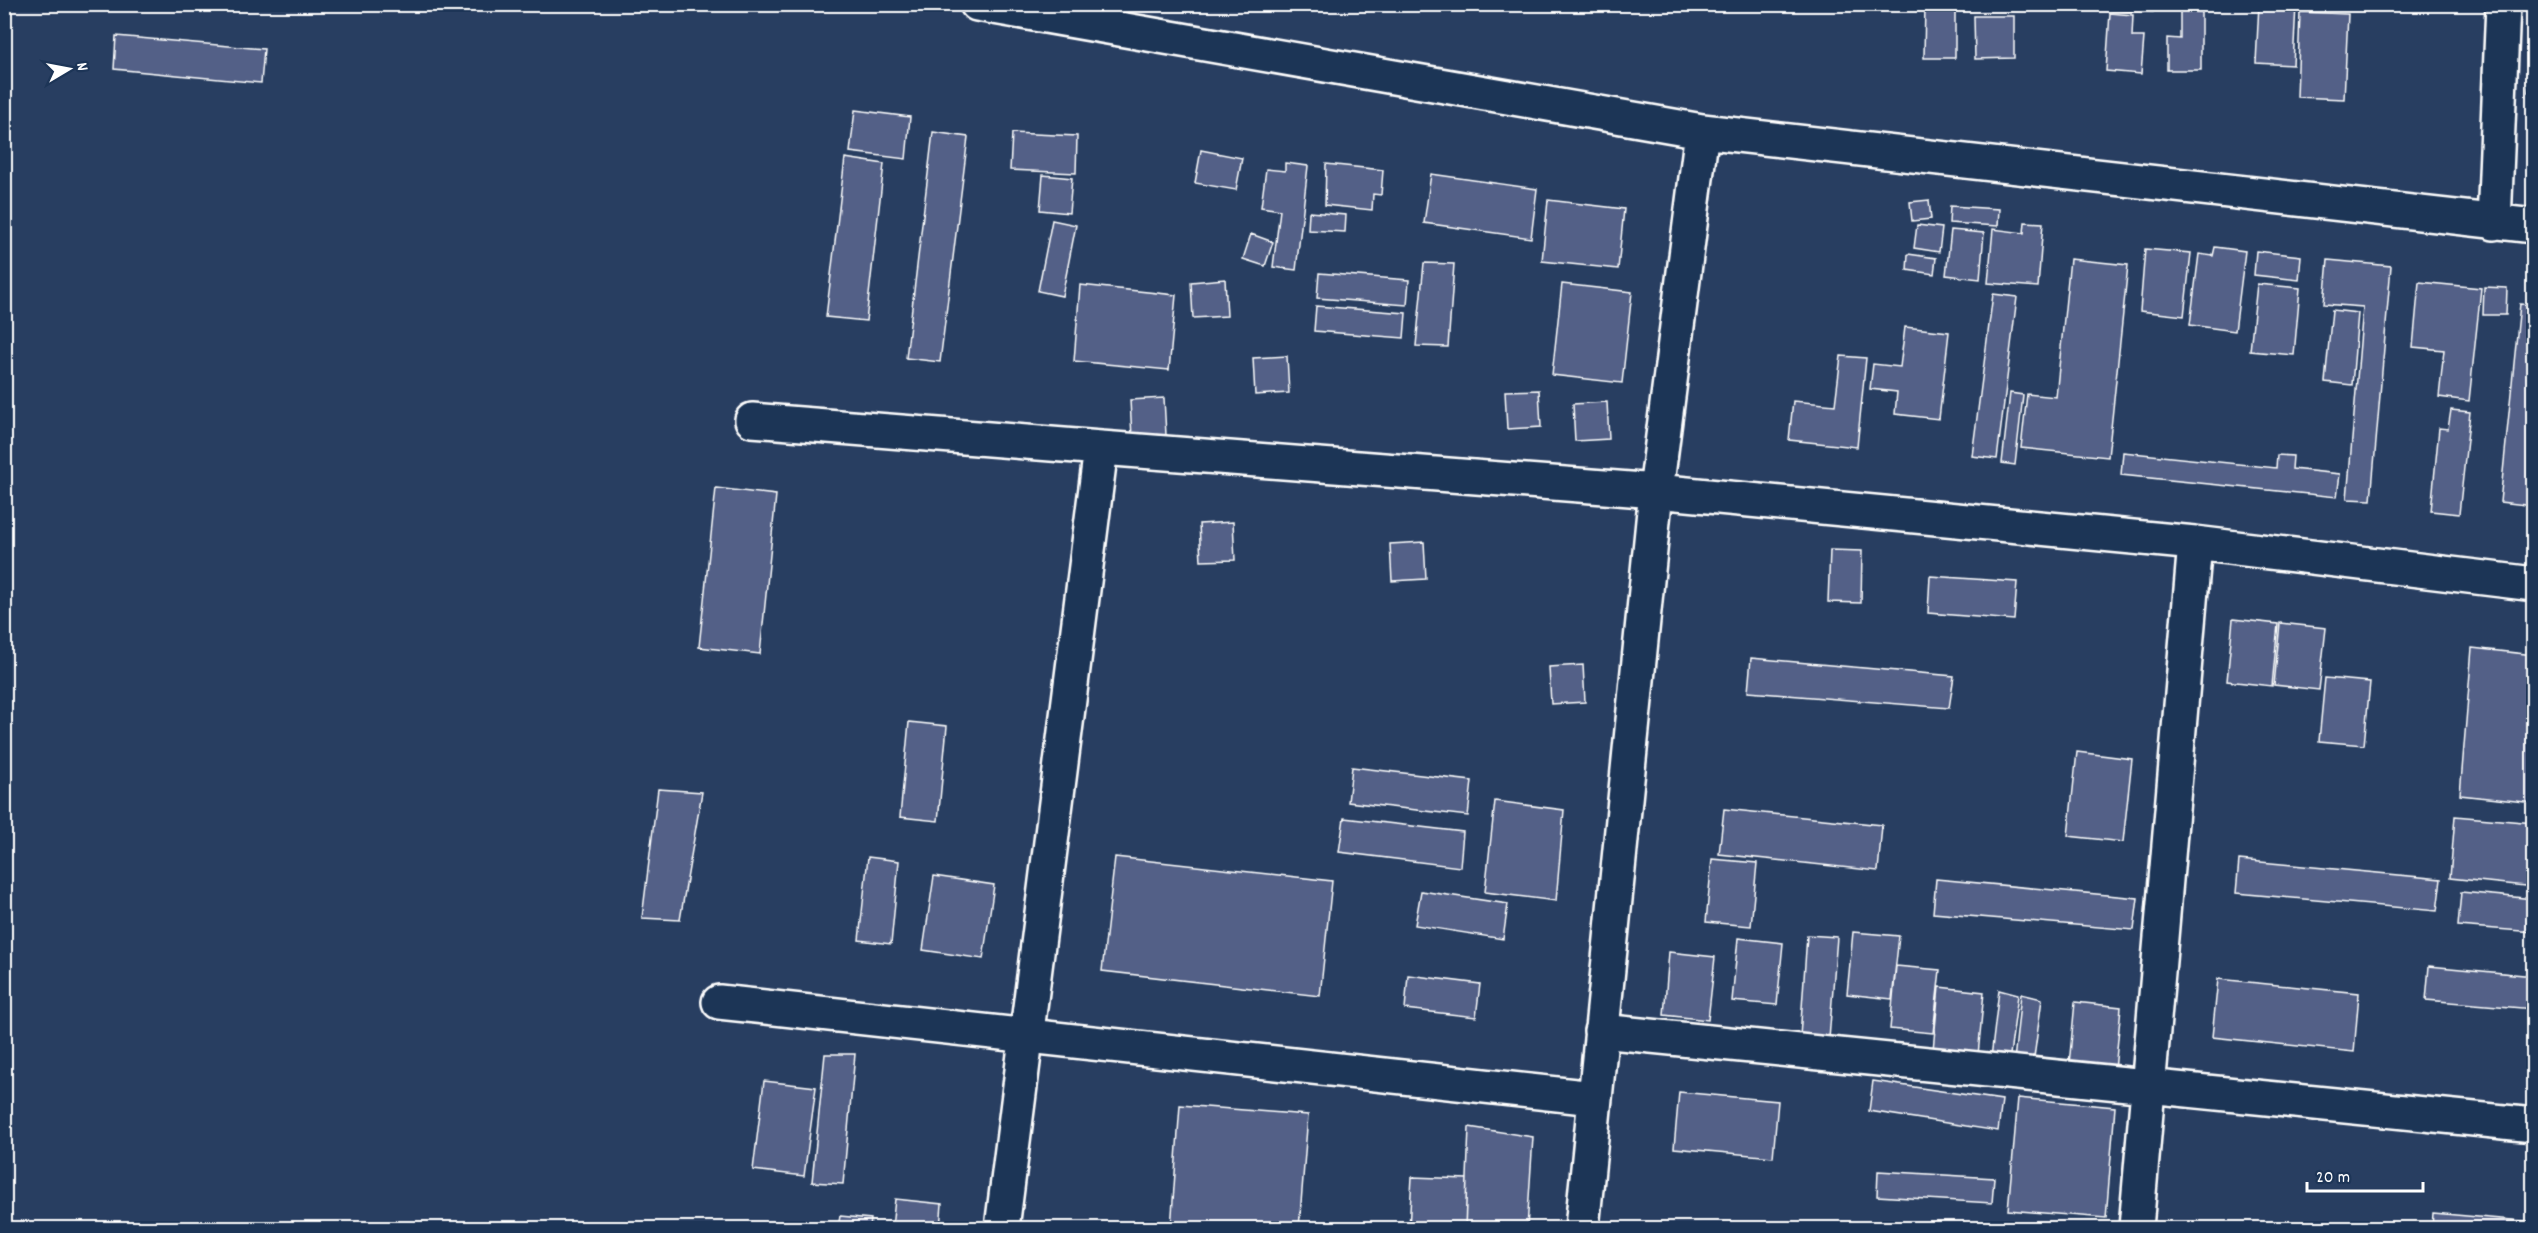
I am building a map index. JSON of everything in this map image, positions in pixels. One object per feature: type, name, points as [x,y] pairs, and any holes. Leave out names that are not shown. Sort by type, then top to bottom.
[{"type":"street","points":[[977,4],[1702,131],[2534,226]]},
{"type":"street","points":[[2494,223],[2503,4]]},
{"type":"street","points":[[1582,1228],[1656,490],[1702,131]]},
{"type":"street","points":[[752,420],[1656,490],[2195,543],[2534,584]]},
{"type":"street","points":[[1002,1228],[1101,448]]},
{"type":"street","points":[[2136,1228],[2195,543]]},
{"type":"street","points":[[719,1002],[1026,1038],[1594,1098]]},
{"type":"street","points":[[1601,1031],[2148,1089],[2534,1125]]},
{"type":"building","points":[[1518,4],[1556,4],[1556,8],[1518,8]]},
{"type":"building","points":[[1649,4],[1701,4],[1701,11]]},
{"type":"building","points":[[1925,4],[1955,4],[1955,58],[1924,58]]},
{"type":"building","points":[[1971,4],[2015,4],[2015,10],[1970,8]]},
{"type":"building","points":[[2112,4],[2154,4],[2153,12],[2112,10]]},
{"type":"building","points":[[2167,4],[2203,4],[2202,8],[2167,7]]},
{"type":"building","points":[[2259,4],[2296,4],[2293,65],[2256,63]]},
{"type":"building","points":[[2180,11],[2201,12],[2201,70],[2167,70],[2167,38],[2180,39]]},
{"type":"building","points":[[2300,12],[2348,14],[2344,99],[2297,97]]},
{"type":"building","points":[[2110,13],[2133,15],[2132,37],[2144,37],[2141,74],[2106,71]]},
{"type":"building","points":[[1974,16],[2014,16],[2014,58],[1975,59]]},
{"type":"building","points":[[2534,20],[2534,92],[2528,92]]},
{"type":"building","points":[[116,36],[264,49],[261,83],[114,69]]},
{"type":"building","points":[[855,110],[910,117],[906,159],[850,152]]},
{"type":"building","points":[[933,132],[968,137],[940,362],[906,358]]},
{"type":"building","points":[[1012,133],[1077,136],[1076,173],[1010,170]]},
{"type":"building","points":[[1201,150],[1242,158],[1236,190],[1195,183]]},
{"type":"building","points":[[845,158],[884,164],[866,321],[826,317]]},
{"type":"building","points":[[1285,163],[1308,166],[1296,270],[1273,267],[1280,210],[1261,207],[1266,169],[1285,171]]},
{"type":"building","points":[[1326,164],[1383,170],[1381,195],[1373,194],[1372,210],[1325,205]]},
{"type":"building","points":[[1431,174],[1537,189],[1531,238],[1424,223]]},
{"type":"building","points":[[1043,175],[1072,178],[1069,213],[1040,210]]},
{"type":"building","points":[[1548,200],[1624,209],[1618,269],[1542,261]]},
{"type":"building","points":[[1929,200],[1931,219],[1912,221],[1910,202]]},
{"type":"building","points":[[1950,206],[1999,209],[1998,226],[1949,223]]},
{"type":"building","points":[[1309,212],[1346,215],[1345,232],[1308,230]]},
{"type":"building","points":[[1052,220],[1076,225],[1062,296],[1038,291]]},
{"type":"building","points":[[2025,222],[2043,223],[2038,287],[1988,283],[1993,229],[2024,233]]},
{"type":"building","points":[[1917,225],[1942,228],[1939,252],[1914,248]]},
{"type":"building","points":[[1951,230],[1984,233],[1980,279],[1946,275]]},
{"type":"building","points":[[1251,234],[1273,242],[1265,266],[1243,259]]},
{"type":"building","points":[[2215,247],[2245,251],[2235,331],[2190,325],[2199,254],[2213,256]]},
{"type":"building","points":[[2145,249],[2191,253],[2184,316],[2140,311]]},
{"type":"building","points":[[2256,251],[2301,256],[2299,280],[2254,275]]},
{"type":"building","points":[[1908,254],[1936,258],[1934,274],[1907,270]]},
{"type":"building","points":[[2070,259],[2128,265],[2108,457],[2021,448],[2027,394],[2056,397]]},
{"type":"building","points":[[2328,260],[2391,266],[2371,500],[2347,499],[2363,307],[2324,304]]},
{"type":"building","points":[[1424,263],[1454,264],[1448,347],[1416,346]]},
{"type":"building","points":[[1319,273],[1409,280],[1407,305],[1317,298]]},
{"type":"building","points":[[1225,279],[1227,316],[1193,318],[1191,282]]},
{"type":"building","points":[[2419,282],[2481,288],[2469,401],[2439,397],[2444,350],[2413,347]]},
{"type":"building","points":[[1562,284],[1632,292],[1622,383],[1552,375]]},
{"type":"building","points":[[2257,284],[2300,288],[2294,355],[2250,351]]},
{"type":"building","points":[[1080,285],[1176,295],[1169,370],[1074,361]]},
{"type":"building","points":[[2484,287],[2507,288],[2506,315],[2483,315]]},
{"type":"building","points":[[1993,294],[2017,297],[1997,459],[1972,456]]},
{"type":"building","points":[[2520,304],[2534,305],[2534,506],[2500,502]]},
{"type":"building","points":[[1316,306],[1406,313],[1404,338],[1314,331]]},
{"type":"building","points":[[2332,310],[2358,313],[2352,385],[2325,382]]},
{"type":"building","points":[[1905,327],[1949,332],[1939,419],[1895,414],[1897,392],[1870,389],[1873,364],[1900,367]]},
{"type":"building","points":[[1287,356],[1289,393],[1255,395],[1253,358]]},
{"type":"building","points":[[1841,356],[1866,358],[1857,447],[1789,440],[1793,401],[1835,405]]},
{"type":"building","points":[[1539,390],[1541,427],[1507,429],[1505,391]]},
{"type":"building","points":[[2010,393],[2023,395],[2015,465],[2002,463]]},
{"type":"building","points":[[1164,398],[1166,435],[1132,437],[1130,400]]},
{"type":"building","points":[[1607,402],[1609,439],[1575,441],[1573,404]]},
{"type":"building","points":[[2451,410],[2470,412],[2459,514],[2431,511],[2439,428],[2448,429]]},
{"type":"building","points":[[2123,452],[2276,468],[2277,455],[2293,456],[2292,469],[2340,474],[2337,497],[2121,475]]},
{"type":"building","points":[[716,488],[776,495],[760,654],[699,647]]},
{"type":"building","points":[[1233,522],[1235,560],[1201,561],[1199,524]]},
{"type":"building","points":[[1424,542],[1426,579],[1392,581],[1390,544]]},
{"type":"building","points":[[1830,550],[1862,551],[1861,603],[1828,602]]},
{"type":"building","points":[[1930,576],[2017,582],[2014,620],[1928,613]]},
{"type":"building","points":[[2233,619],[2278,624],[2272,686],[2227,681]]},
{"type":"building","points":[[2280,623],[2326,628],[2319,690],[2274,685]]},
{"type":"building","points":[[2472,648],[2534,655],[2534,803],[2460,795]]},
{"type":"building","points":[[1751,658],[1954,676],[1949,708],[1748,692]]},
{"type":"building","points":[[1583,665],[1585,702],[1551,704],[1549,667]]},
{"type":"building","points":[[2325,678],[2370,682],[2364,745],[2319,741]]},
{"type":"building","points":[[909,722],[947,726],[938,821],[900,817]]},
{"type":"building","points":[[2077,752],[2132,759],[2123,842],[2068,836]]},
{"type":"building","points":[[1352,767],[1472,781],[1468,816],[1348,802]]},
{"type":"building","points":[[658,789],[702,792],[680,920],[642,918]]},
{"type":"building","points":[[1495,801],[1564,810],[1556,901],[1485,892]]},
{"type":"building","points":[[1724,809],[1882,825],[1878,871],[1719,854]]},
{"type":"building","points":[[2455,816],[2534,823],[2534,887],[2450,878]]},
{"type":"building","points":[[1344,818],[1463,832],[1460,867],[1339,852]]},
{"type":"building","points":[[868,857],[899,861],[891,944],[859,940]]},
{"type":"building","points":[[1115,857],[1332,881],[1320,996],[1102,971]]},
{"type":"building","points":[[1712,859],[1757,863],[1751,926],[1706,922]]},
{"type":"building","points":[[2239,860],[2441,879],[2437,911],[2236,893]]},
{"type":"building","points":[[934,876],[994,885],[983,959],[923,950]]},
{"type":"building","points":[[1936,879],[2138,898],[2134,930],[1933,913]]},
{"type":"building","points":[[1421,891],[1508,904],[1503,939],[1415,925]]},
{"type":"building","points":[[2461,892],[2534,899],[2534,932],[2458,926]]},
{"type":"building","points":[[1853,932],[1899,936],[1892,999],[1847,994]]},
{"type":"building","points":[[1807,935],[1837,937],[1829,1039],[1800,1037]]},
{"type":"building","points":[[1738,938],[1783,943],[1777,1005],[1732,1001]]},
{"type":"building","points":[[1669,952],[1715,957],[1708,1020],[1664,1015]]},
{"type":"building","points":[[1896,966],[1940,970],[1933,1033],[1890,1029]]},
{"type":"building","points":[[2429,966],[2534,976],[2534,1009],[2426,1000]]},
{"type":"building","points":[[1408,975],[1480,984],[1476,1017],[1405,1009]]},
{"type":"building","points":[[2218,979],[2359,993],[2354,1052],[2212,1037]]},
{"type":"building","points":[[1939,987],[1984,992],[1978,1055],[1933,1050]]},
{"type":"building","points":[[1999,990],[2018,995],[2009,1062],[1991,1058]]},
{"type":"building","points":[[2021,994],[2042,999],[2033,1065],[2014,1061]]},
{"type":"building","points":[[2075,1002],[2121,1007],[2115,1070],[2069,1065]]},
{"type":"building","points":[[825,1054],[855,1054],[843,1184],[812,1182]]},
{"type":"building","points":[[764,1081],[816,1087],[804,1176],[753,1170]]},
{"type":"building","points":[[1873,1081],[2002,1100],[1998,1131],[1869,1111]]},
{"type":"building","points":[[1679,1092],[1778,1101],[1773,1157],[1674,1148]]},
{"type":"building","points":[[2018,1098],[2115,1107],[2106,1218],[2008,1210]]},
{"type":"building","points":[[1180,1105],[1308,1115],[1299,1228],[1171,1228]]},
{"type":"building","points":[[1469,1127],[1533,1137],[1527,1228],[1465,1228]]},
{"type":"building","points":[[1878,1171],[1994,1178],[1992,1203],[1877,1196]]},
{"type":"building","points":[[1412,1177],[1467,1179],[1465,1228],[1409,1228]]},
{"type":"building","points":[[895,1199],[942,1204],[940,1228],[892,1228]]},
{"type":"building","points":[[2433,1213],[2534,1222],[2534,1228],[2432,1228]]},
{"type":"building","points":[[840,1216],[871,1219],[870,1228],[838,1228]]}]
